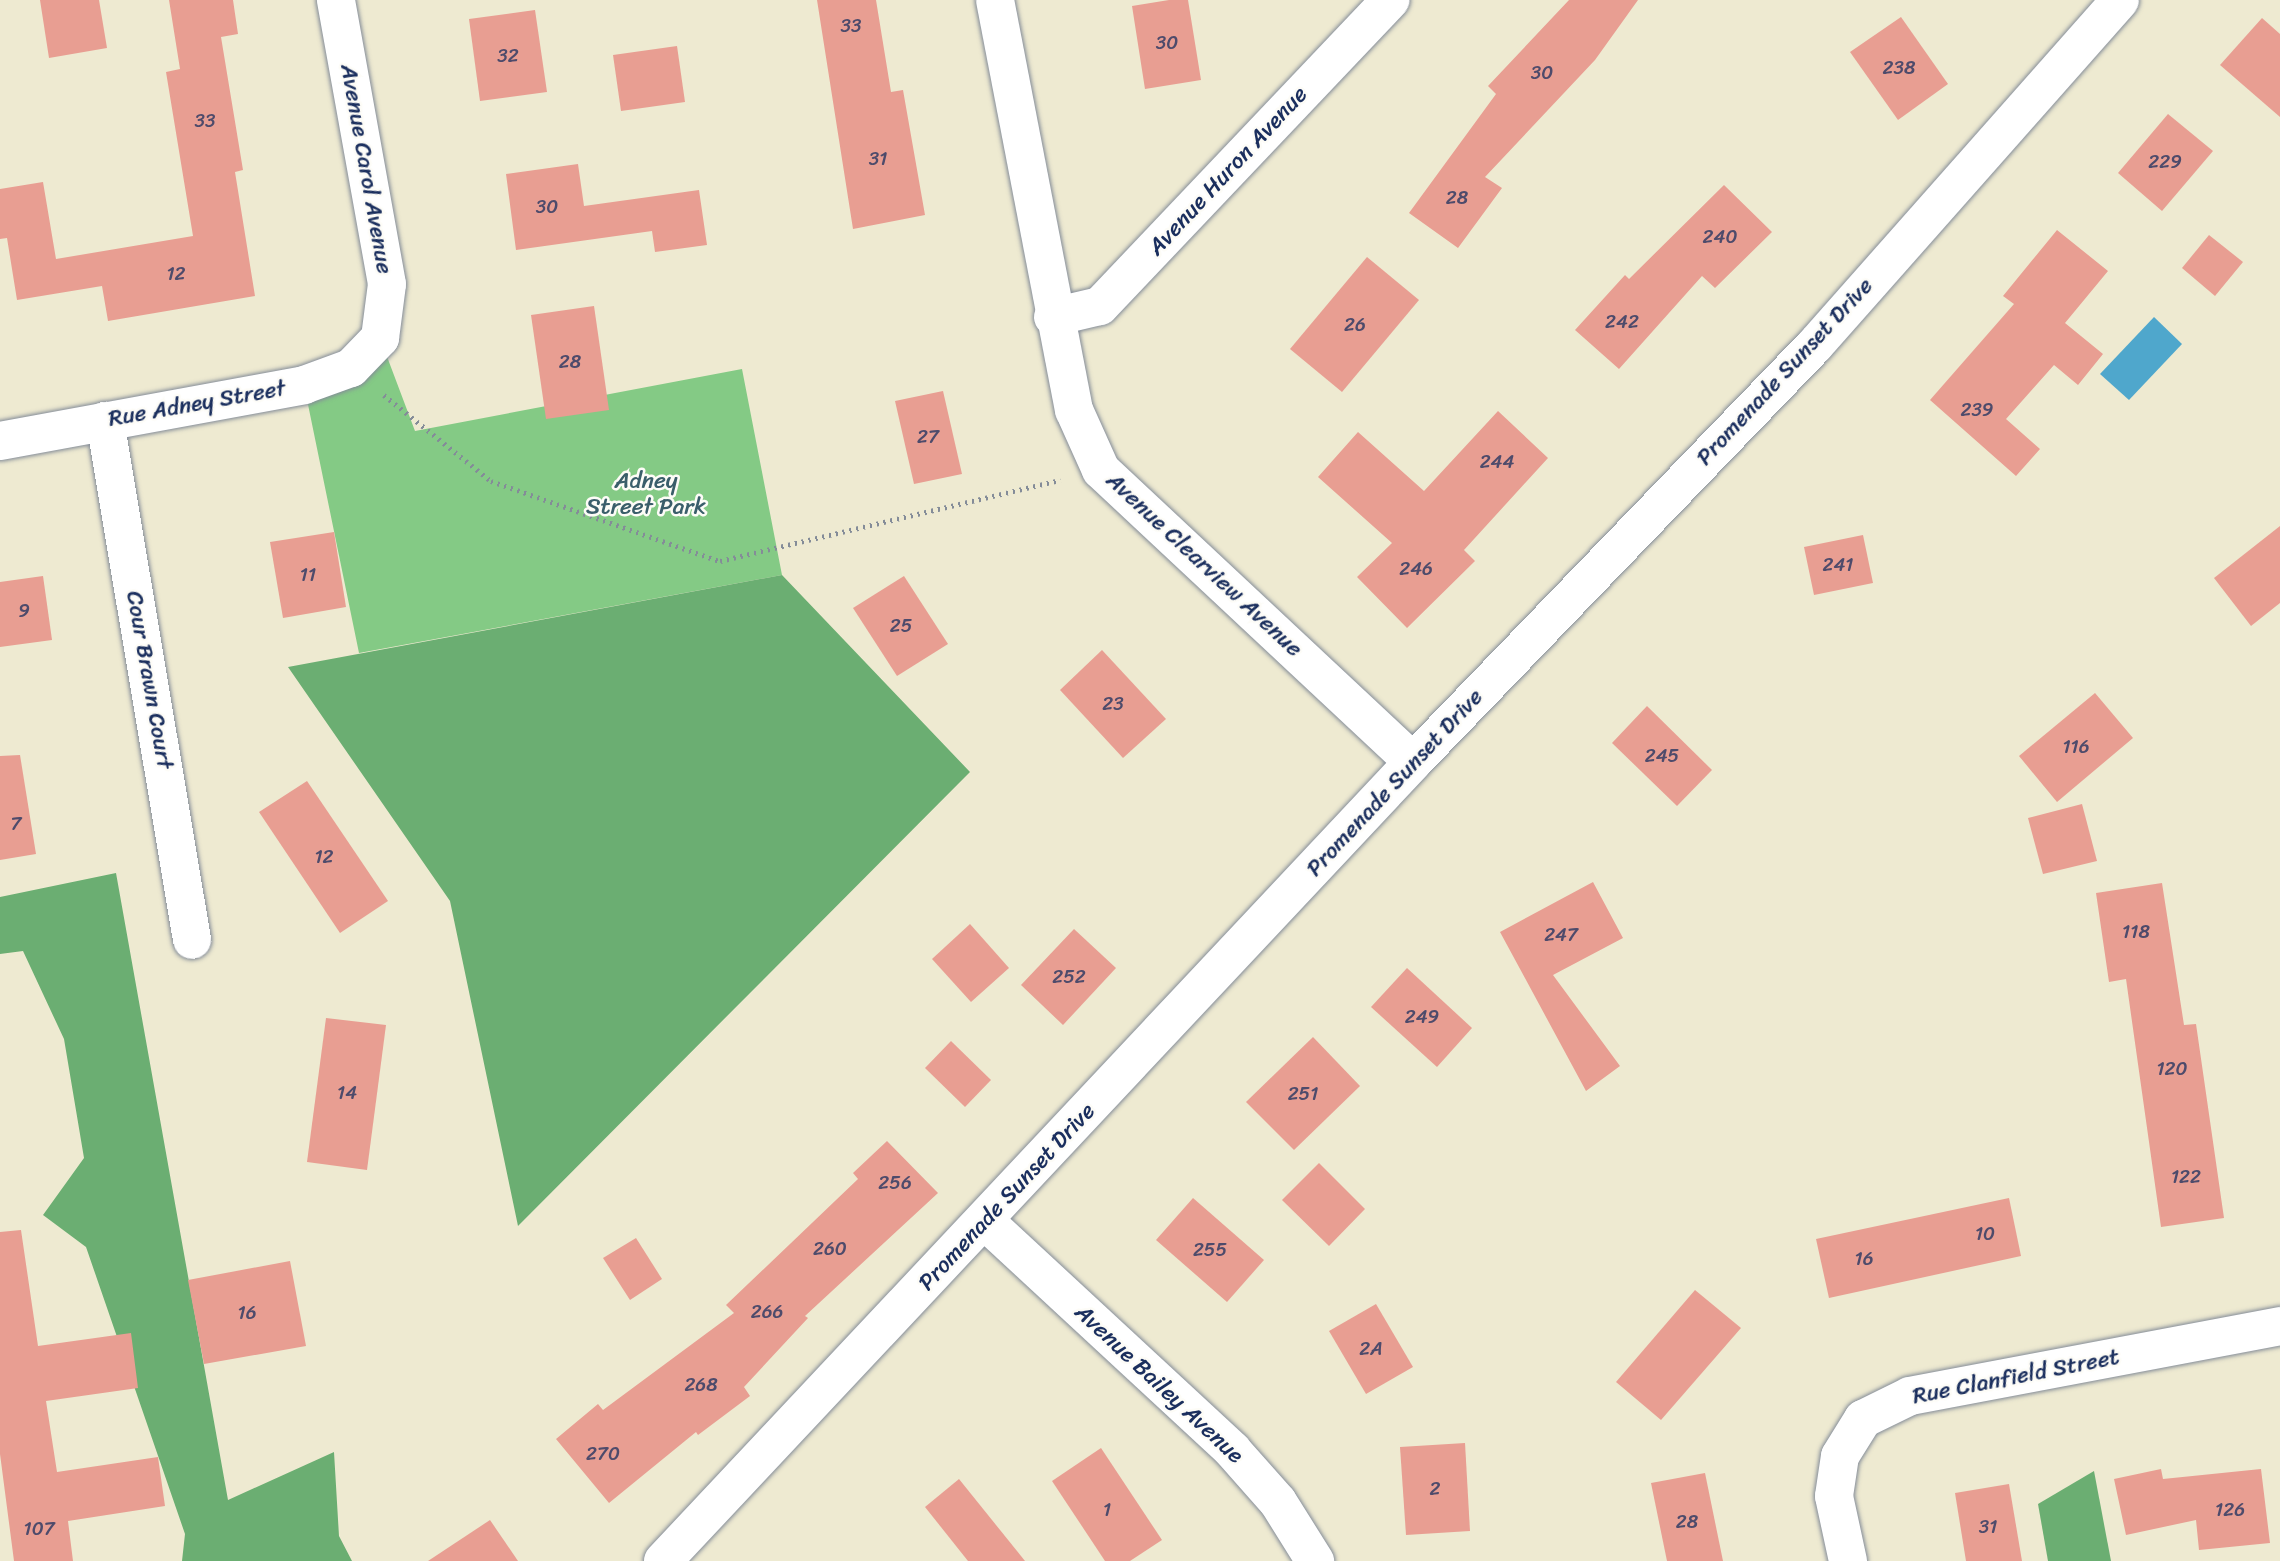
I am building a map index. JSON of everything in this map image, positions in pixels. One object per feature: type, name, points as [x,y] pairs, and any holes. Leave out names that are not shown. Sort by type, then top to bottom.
[{"type":"street","name":"Avenue Carol Avenue","points":[[336,0],[387,284],[380,338]]},
{"type":"street","name":"Avenue Clearview Avenue","points":[[995,0],[1053,317],[1074,411],[1101,470],[1413,762]]},
{"type":"street","name":"Avenue Huron Avenue","points":[[1053,317],[1100,306],[1390,0]]},
{"type":"street","name":"Promenade Sunset Drive","points":[[663,1561],[985,1222],[1413,762],[1815,345],[2120,0]]},
{"type":"street","name":"Rue Adney Street","points":[[0,441],[304,385],[351,368],[380,338]]},
{"type":"street","name":"Cour Brawn Court","points":[[105,421],[192,940]]},
{"type":"street","name":"Avenue Bailey Avenue","points":[[985,1222],[1232,1450],[1278,1502],[1315,1561]]},
{"type":"street","name":"Rue Clanfield Street","points":[[1848,1561],[1834,1496],[1840,1456],[1863,1419],[1910,1396],[2280,1326]]},
{"type":"path","points":[[351,368],[491,481],[720,561],[1101,470]]},
{"type":"green space","name":"Adney Street Park","points":[[380,338],[415,431],[742,369],[782,575],[359,653],[304,385]]},
{"type":"green space","points":[[782,575],[970,772],[518,1226],[450,901],[288,667]]},
{"type":"green space","points":[[116,873],[228,1500],[334,1452],[339,1536],[352,1561],[182,1561],[185,1534],[86,1247],[43,1215],[84,1158],[64,1039],[23,951],[0,954],[0,897]]},
{"type":"green space","points":[[2094,1471],[2111,1561],[2048,1561],[2038,1504]]},
{"type":"water","points":[[2154,317],[2182,344],[2129,400],[2100,374]]},
{"type":"building","points":[[40,0],[99,0],[107,48],[49,58]]},
{"type":"building","points":[[169,0],[233,0],[238,34],[221,37],[243,170],[235,172],[255,296],[108,321],[102,286],[17,300],[7,238],[0,239],[0,189],[43,182],[56,259],[193,236],[166,72],[180,69]]},
{"type":"building","points":[[817,0],[876,0],[891,92],[903,90],[925,215],[853,229]]},
{"type":"building","points":[[1188,0],[1201,80],[1145,89],[1132,6]]},
{"type":"building","points":[[1569,0],[1638,0],[1595,60],[1485,177],[1502,188],[1458,248],[1409,213],[1496,94],[1488,86]]},
{"type":"building","points":[[535,10],[547,92],[480,101],[469,19]]},
{"type":"building","points":[[1901,17],[1948,84],[1898,120],[1850,52]]},
{"type":"building","points":[[2262,18],[2280,34],[2280,117],[2220,65]]},
{"type":"building","points":[[677,46],[685,102],[621,111],[613,55]]},
{"type":"building","points":[[2168,114],[2213,151],[2162,211],[2118,173]]},
{"type":"building","points":[[578,164],[584,206],[699,190],[707,245],[655,252],[652,231],[516,250],[506,174]]},
{"type":"building","points":[[1724,185],[1772,232],[1715,288],[1702,276],[1619,369],[1575,330],[1625,275],[1629,279]]},
{"type":"building","points":[[2057,230],[2108,271],[2065,323],[2103,354],[2078,385],[2054,365],[2006,419],[2040,449],[2016,476],[1930,400],[2014,304],[2003,296]]},
{"type":"building","points":[[2209,235],[2243,262],[2215,296],[2182,268]]},
{"type":"building","points":[[1367,257],[1419,300],[1342,392],[1290,349]]},
{"type":"building","points":[[594,306],[609,410],[546,419],[531,315]]},
{"type":"building","points":[[943,391],[962,474],[914,484],[895,401]]},
{"type":"building","points":[[1498,411],[1548,458],[1464,550],[1475,561],[1407,628],[1357,577],[1392,543],[1318,477],[1358,432],[1424,491]]},
{"type":"building","points":[[2280,526],[2280,603],[2251,626],[2214,578]]},
{"type":"building","points":[[334,532],[346,607],[283,618],[270,542]]},
{"type":"building","points":[[1863,535],[1873,583],[1814,595],[1804,547]]},
{"type":"building","points":[[43,576],[52,640],[0,647],[0,582]]},
{"type":"building","points":[[904,576],[948,644],[897,676],[853,608]]},
{"type":"building","points":[[1102,650],[1166,719],[1123,758],[1060,690]]},
{"type":"building","points":[[2095,693],[2133,738],[2057,802],[2019,756]]},
{"type":"building","points":[[1647,706],[1712,770],[1677,806],[1612,743]]},
{"type":"building","points":[[20,755],[36,854],[0,860],[0,756]]},
{"type":"building","points":[[307,781],[388,901],[340,933],[259,812]]},
{"type":"building","points":[[2082,804],[2097,861],[2043,874],[2028,818]]},
{"type":"building","points":[[1593,882],[1623,938],[1553,975],[1620,1066],[1586,1091],[1500,932]]},
{"type":"building","points":[[2162,883],[2184,1025],[2196,1024],[2224,1218],[2161,1227],[2126,979],[2109,982],[2096,893]]},
{"type":"building","points":[[970,924],[1009,968],[971,1002],[932,959]]},
{"type":"building","points":[[1074,929],[1116,968],[1063,1025],[1021,985]]},
{"type":"building","points":[[1407,968],[1472,1028],[1437,1067],[1371,1007]]},
{"type":"building","points":[[326,1018],[386,1025],[367,1170],[307,1162]]},
{"type":"building","points":[[1313,1037],[1360,1086],[1294,1150],[1246,1102]]},
{"type":"building","points":[[951,1041],[991,1080],[965,1107],[925,1068]]},
{"type":"building","points":[[887,1141],[938,1193],[805,1316],[808,1318],[744,1387],[750,1396],[698,1435],[696,1432],[609,1503],[556,1439],[598,1404],[603,1410],[734,1313],[726,1305],[858,1179],[853,1173]]},
{"type":"building","points":[[1319,1163],[1365,1209],[1329,1246],[1282,1200]]},
{"type":"building","points":[[1193,1198],[1264,1260],[1227,1302],[1156,1240]]},
{"type":"building","points":[[2009,1198],[2021,1256],[1829,1298],[1816,1239]]},
{"type":"building","points":[[21,1230],[38,1346],[131,1333],[138,1388],[46,1401],[57,1472],[158,1457],[165,1506],[68,1521],[73,1561],[14,1561],[0,1454],[0,1232]]},
{"type":"building","points":[[636,1238],[662,1279],[630,1300],[603,1258]]},
{"type":"building","points":[[290,1261],[306,1346],[204,1364],[188,1280]]},
{"type":"building","points":[[1695,1290],[1741,1328],[1661,1420],[1616,1382]]},
{"type":"building","points":[[1376,1304],[1413,1367],[1366,1394],[1329,1331]]},
{"type":"building","points":[[1465,1443],[1470,1531],[1406,1535],[1400,1447]]},
{"type":"building","points":[[1101,1448],[1162,1540],[1130,1561],[1105,1561],[1052,1481]]},
{"type":"building","points":[[2161,1469],[2163,1479],[2261,1469],[2270,1543],[2199,1550],[2196,1520],[2126,1535],[2114,1479]]},
{"type":"building","points":[[1705,1473],[1723,1561],[1667,1561],[1651,1483]]},
{"type":"building","points":[[959,1479],[1025,1561],[968,1561],[925,1507]]},
{"type":"building","points":[[2009,1484],[2022,1561],[1966,1561],[1955,1493]]},
{"type":"building","points":[[490,1520],[518,1561],[428,1561]]}]
